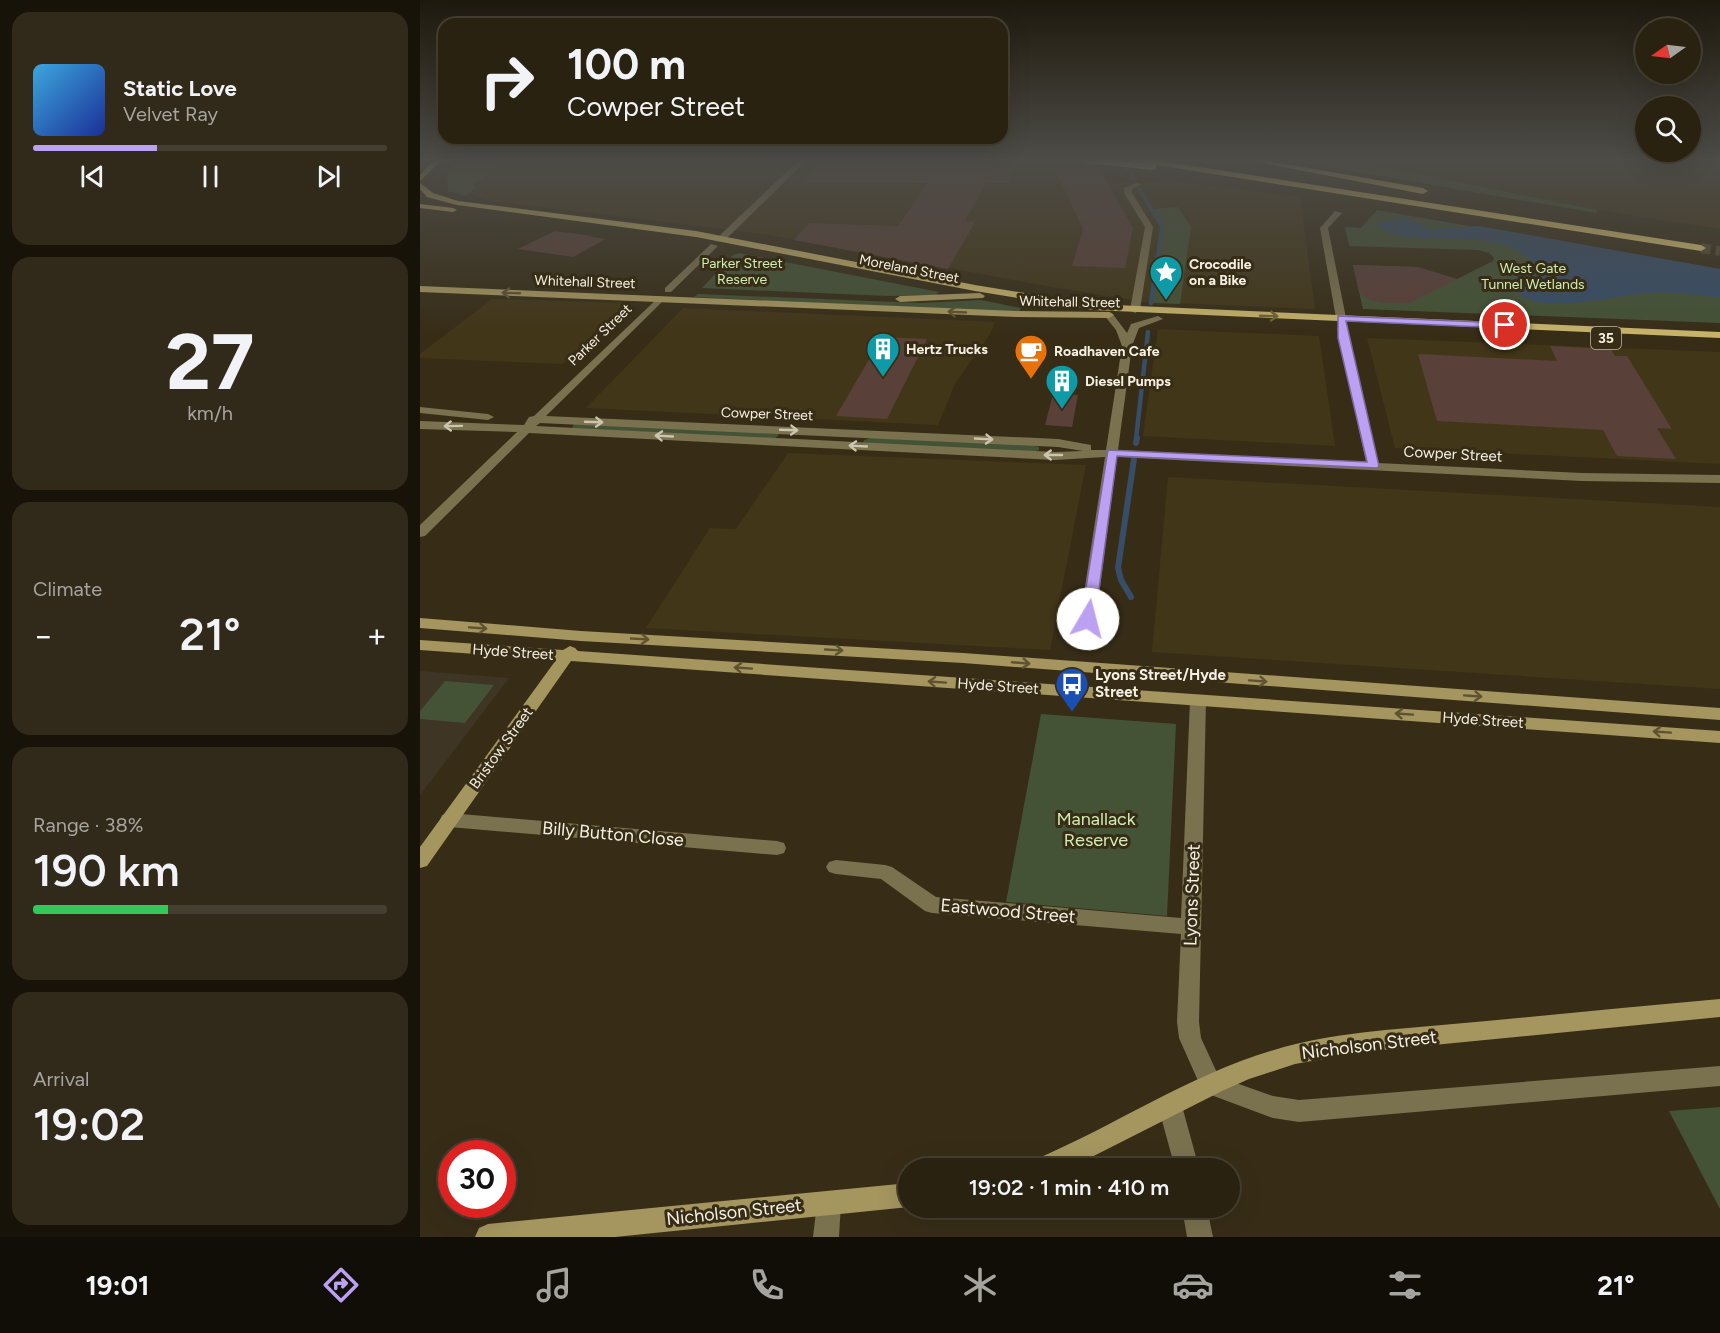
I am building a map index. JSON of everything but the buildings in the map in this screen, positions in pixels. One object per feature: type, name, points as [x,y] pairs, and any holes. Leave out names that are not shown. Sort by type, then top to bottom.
[{"type":"highway","points":[[1531,218],[1702,243],[1548,218]]},
{"type":"main road","name":"Moreland Street","points":[[512,218],[718,242],[980,296],[1052,309],[1109,315]]},
{"type":"main road","name":"Moreland Street","points":[[572,218],[613,223],[1035,298]]},
{"type":"main road","points":[[613,223],[612,226],[679,239]]},
{"type":"main road","name":"35","points":[[980,296],[1035,298]]},
{"type":"main road","name":"Whitehall Street","points":[[1035,298],[1135,310],[1341,323],[1645,336],[1720,335]]},
{"type":"main road","name":"Whitehall Street","points":[[1109,315],[1158,319],[1341,323]]},
{"type":"main road","name":"Whitehall Street","points":[[1645,336],[1720,344]]},
{"type":"street","name":"Parker Street","points":[[420,533],[743,218]]},
{"type":"street","points":[[1135,310],[1149,227],[1143,218]]},
{"type":"street","points":[[1334,218],[1324,228],[1341,323],[1373,466]]},
{"type":"street","name":"Whitehall Street","points":[[420,279],[899,299],[980,296]]},
{"type":"street","name":"Whitehall Street","points":[[420,289],[1006,314],[1109,315]]},
{"type":"street","points":[[1109,315],[1121,329],[1127,346]]},
{"type":"street","points":[[1088,619],[1127,346],[1135,326],[1158,319]]},
{"type":"street","name":"Cowper Street","points":[[420,410],[457,412],[474,417],[531,424],[566,432],[1055,456],[1112,453],[1582,477],[1720,479]]},
{"type":"street","name":"Cowper Street","points":[[420,425],[531,424]]},
{"type":"street","name":"Hyde Street","points":[[420,623],[581,636],[963,658],[1720,714]]},
{"type":"street","name":"Bristow Street","points":[[420,861],[581,636]]},
{"type":"street","name":"Hyde Street","points":[[420,645],[1720,737]]},
{"type":"street","points":[[1074,692],[1077,668]]},
{"type":"street","name":"Lyons Street","points":[[1198,700],[1189,1033],[1211,1085]]},
{"type":"street","name":"Billy Button Close","points":[[449,820],[777,848]]},
{"type":"street","name":"Eastwood Street","points":[[836,867],[885,872],[932,905],[1191,927]]},
{"type":"street","name":"Nicholson Street","points":[[1068,1158],[1086,1151],[1211,1085],[1272,1060],[1333,1047],[1720,1008]]},
{"type":"street","points":[[1211,1085],[1273,1107],[1299,1111],[1720,1076]]},
{"type":"street","points":[[1170,1106],[1184,1158]]},
{"type":"street","name":"Nicholson Street","points":[[488,1237],[898,1196]]},
{"type":"street","points":[[826,1237],[829,1203]]},
{"type":"street","points":[[1197,1218],[1200,1237]]},
{"type":"shaded area","points":[[631,218],[1303,218],[1315,309],[1144,302],[764,234]]},
{"type":"shaded area","points":[[1648,218],[1720,218],[1720,229]]},
{"type":"shaded area","points":[[492,299],[630,303],[563,364],[420,358],[420,354]]},
{"type":"shaded area","points":[[683,308],[995,322],[990,334],[955,384],[938,425],[586,408]]},
{"type":"shaded area","points":[[1158,329],[1319,336],[1335,446],[1143,436]]},
{"type":"shaded area","points":[[1367,338],[1720,352],[1720,464],[1395,448]]},
{"type":"shaded area","points":[[788,453],[1086,465],[1050,650],[646,628],[710,528],[736,529]]},
{"type":"shaded area","points":[[1168,477],[1720,507],[1720,689],[1152,652]]},
{"type":"shaded area","points":[[420,671],[509,678],[420,795]]},
{"type":"green space","points":[[1156,218],[1185,218],[1191,227],[1180,304],[1151,303],[1162,227]]},
{"type":"green space","name":"West Gate Tunnel Wetlands","points":[[1370,218],[1422,218],[1720,269],[1720,323],[1363,309],[1353,265],[1417,267],[1457,279],[1493,261],[1494,258],[1489,253],[1478,250],[1349,246],[1345,227],[1361,228]]},
{"type":"green space","name":"Parker Street Reserve","points":[[739,253],[939,292],[936,295],[888,296],[702,288],[733,255]]},
{"type":"green space","points":[[698,294],[920,303],[981,300],[1021,308],[1019,312],[694,297]]},
{"type":"green space","points":[[574,424],[776,433],[779,435],[774,439],[572,428]]},
{"type":"green space","points":[[871,438],[1031,445],[1039,447],[1039,450],[1033,452],[863,443],[864,440]]},
{"type":"green space","points":[[445,681],[494,685],[465,723],[420,719],[420,711]]},
{"type":"green space","name":"Manallack Reserve","points":[[1041,714],[1176,724],[1167,916],[1006,902]]},
{"type":"green space","points":[[1720,1107],[1720,1209],[1669,1111]]},
{"type":"water","points":[[1407,218],[1429,229],[1479,226],[1720,269],[1720,297],[1655,293],[1575,303],[1537,302],[1522,297],[1513,287],[1516,275],[1526,270],[1532,263],[1516,250],[1474,239],[1407,237],[1390,233],[1376,224]]},
{"type":"waterway","points":[[1154,282],[1162,227],[1156,218]]},
{"type":"waterway","points":[[1151,303],[1154,281]]},
{"type":"waterway","points":[[1136,439],[1148,332]]},
{"type":"waterway","points":[[1136,443],[1137,438]]},
{"type":"waterway","points":[[1131,597],[1121,580],[1118,568],[1134,459]]},
{"type":"tunnel","points":[[1701,248],[1720,251]]},
{"type":"place","name":"Crocodile on a Bike","points":[[1166,301]]},
{"type":"place","name":"Hertz Trucks","points":[[883,378]]},
{"type":"place","name":"Roadhaven Cafe","points":[[1031,380]]},
{"type":"place","name":"Diesel Pumps","points":[[1062,410]]},
{"type":"place","name":"Lyons Street/Hyde Street","points":[[1072,713]]},
{"type":"route","points":[[1088,619],[1112,453],[1373,466],[1343,338],[1341,318],[1505,325]]}]
